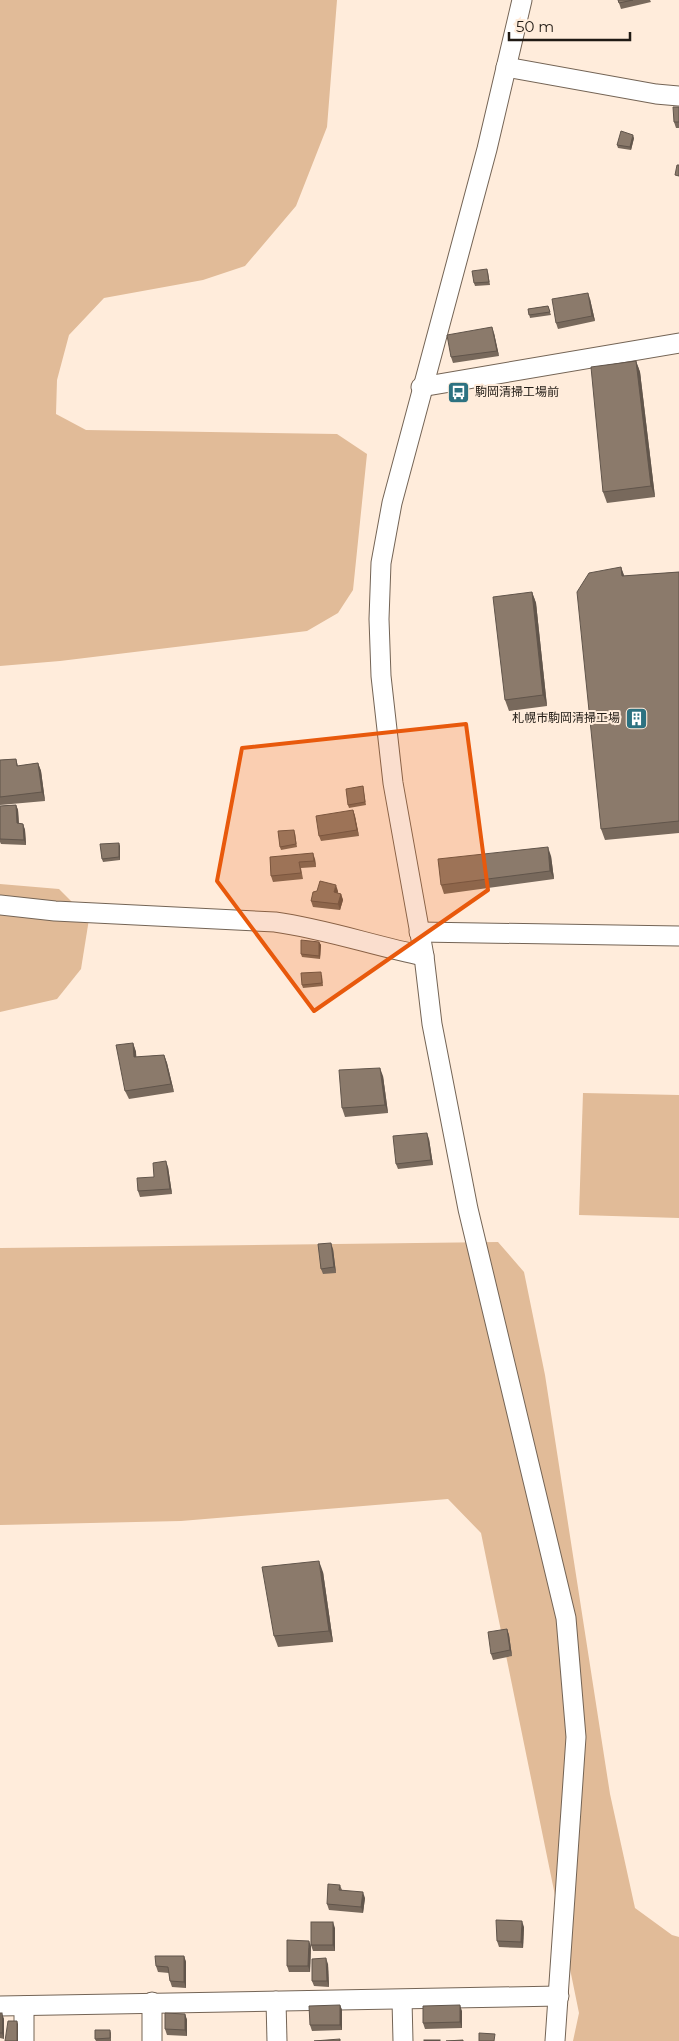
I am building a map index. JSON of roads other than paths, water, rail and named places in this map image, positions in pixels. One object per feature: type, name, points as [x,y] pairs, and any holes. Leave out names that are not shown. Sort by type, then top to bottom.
[{"type":"street","points":[[522,0],[487,149],[421,387],[392,502],[381,563],[379,619],[381,676],[393,783],[424,956],[432,1024],[468,1210],[566,1618],[576,1737],[556,2041]]},
{"type":"street","points":[[506,67],[656,94],[679,96]]},
{"type":"street","points":[[421,387],[679,343]]},
{"type":"street","points":[[0,906],[55,911],[275,922],[310,927],[384,948],[424,956]]},
{"type":"street","points":[[419,932],[679,936]]},
{"type":"street","points":[[0,2006],[559,1996]]},
{"type":"street","points":[[402,2000],[403,2041]]},
{"type":"street","points":[[276,2001],[277,2041]]},
{"type":"street","points":[[152,2002],[152,2041]]},
{"type":"street","points":[[24,2006],[24,2041]]},
{"type":"place","name":"駒岡清掃工場前","points":[[459,392]]},
{"type":"place","name":"札幌市駒岡清掃工場","points":[[636,718]]}]
